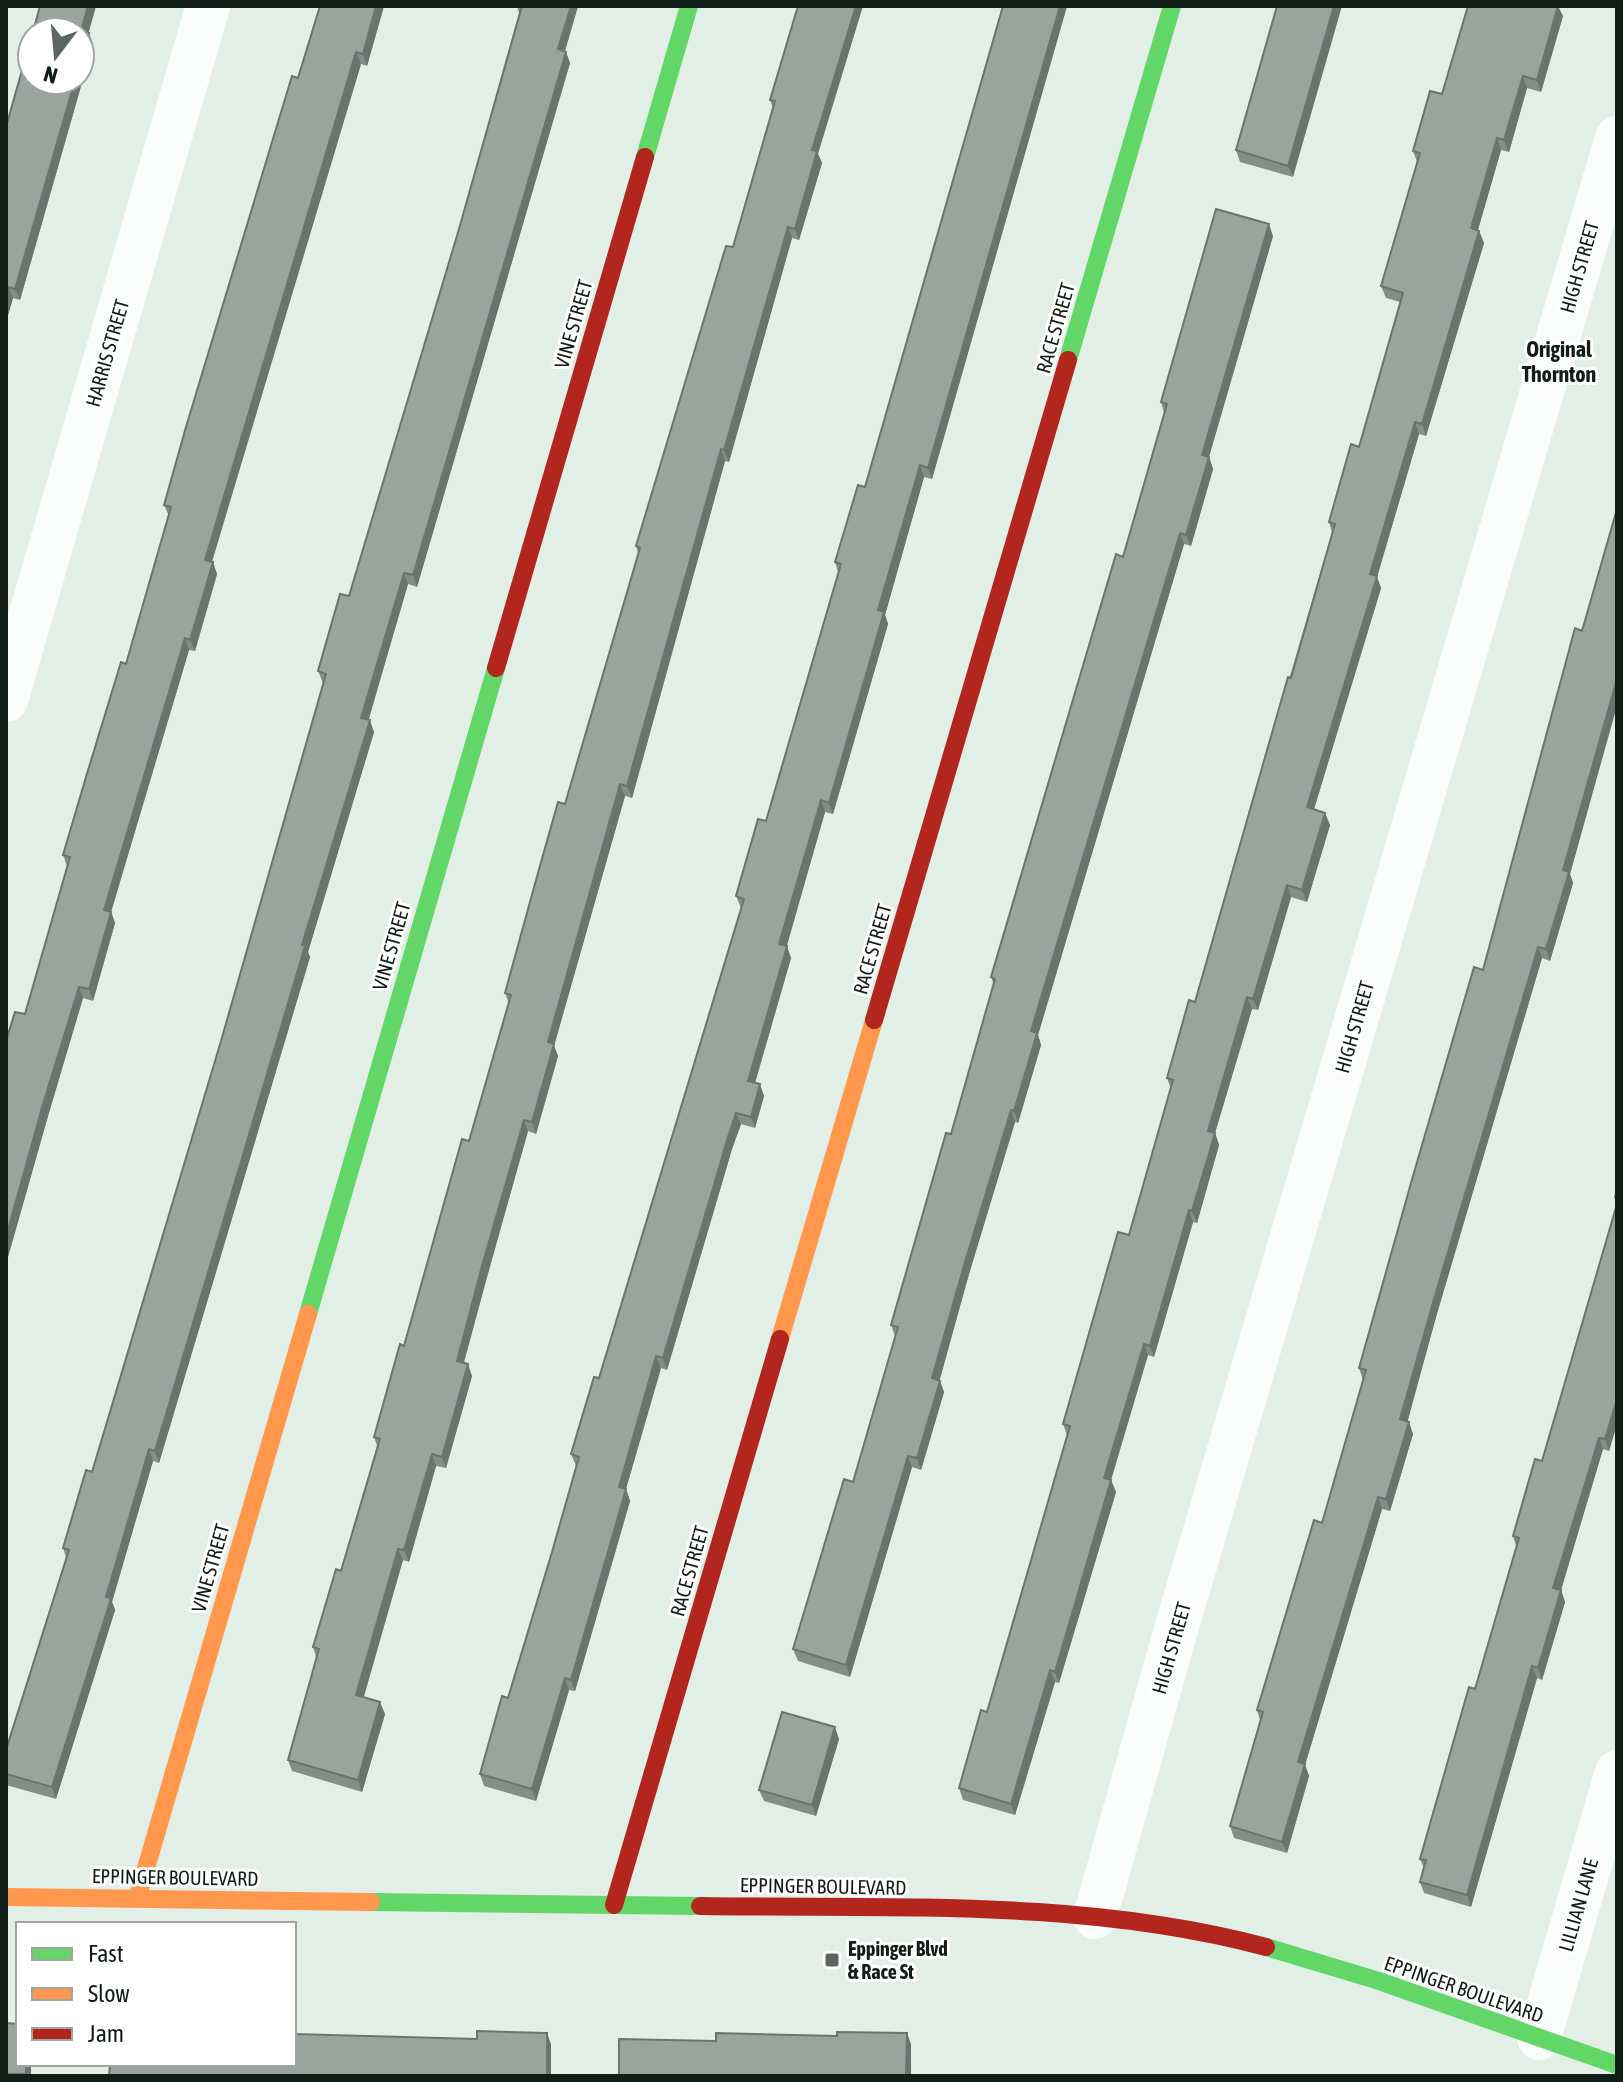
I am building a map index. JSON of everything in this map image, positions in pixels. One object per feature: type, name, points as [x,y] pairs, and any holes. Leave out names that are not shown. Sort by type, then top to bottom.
[{"type":"street","name":"HARRIS STREET","points":[[6,700],[208,6]]},
{"type":"street","name":"VINE STREET","points":[[137,1899],[689,6]]},
{"type":"street","name":"RACE STREET","points":[[614,1905],[1172,6]]},
{"type":"street","name":"HIGH STREET","points":[[1095,1917],[1181,1611],[1617,138]]},
{"type":"street","name":"LILLIAN LANE","points":[[1539,2038],[1617,1772]]},
{"type":"street","name":"EPPINGER BOULEVARD","points":[[6,1897],[1041,1911],[1233,1939],[1302,1958],[1617,2065]]},
{"type":"building","points":[[40,6],[88,6],[85,16],[37,16]]},
{"type":"building","points":[[320,6],[376,6],[363,54],[356,52],[205,560],[213,562],[190,640],[185,638],[104,910],[111,912],[89,989],[79,987],[6,1237],[6,1041],[15,1012],[25,1014],[70,857],[63,855],[121,662],[126,664],[171,507],[164,505],[186,427],[292,76],[298,78]]},
{"type":"building","points":[[522,6],[571,6],[558,49],[566,52],[413,575],[404,573],[361,718],[370,720],[302,945],[305,946],[155,1451],[149,1449],[106,1597],[111,1598],[52,1787],[6,1774],[6,1750],[69,1550],[63,1548],[86,1470],[92,1472],[221,1041],[326,674],[318,671],[340,594],[349,596]]},
{"type":"building","points":[[798,6],[856,6],[812,150],[817,151],[795,229],[788,227],[724,450],[721,449],[627,786],[620,784],[548,1042],[554,1044],[532,1122],[524,1120],[482,1266],[457,1361],[468,1364],[442,1457],[432,1454],[404,1550],[398,1549],[356,1695],[380,1702],[358,1780],[288,1760],[319,1649],[313,1647],[336,1569],[341,1571],[380,1439],[374,1437],[400,1344],[404,1346],[462,1139],[469,1141],[511,995],[505,993],[558,802],[565,804],[640,548],[636,546],[726,246],[733,247],[775,101],[770,100]]},
{"type":"building","points":[[1003,6],[1060,6],[928,468],[920,465],[878,610],[884,612],[829,803],[821,800],[779,944],[787,946],[748,1081],[760,1084],[751,1117],[736,1113],[663,1358],[656,1356],[619,1487],[626,1489],[571,1680],[565,1678],[532,1789],[480,1774],[502,1696],[508,1698],[552,1552],[579,1457],[571,1454],[594,1377],[599,1378],[744,899],[736,896],[758,819],[766,821],[841,564],[835,562],[858,485],[865,487]]},
{"type":"building","points":[[1277,6],[1334,6],[1288,166],[1236,150]]},
{"type":"building","points":[[1468,6],[1558,6],[1537,80],[1523,76],[1504,140],[1497,138],[1471,228],[1479,231],[1422,424],[1415,422],[1370,574],[1377,576],[1307,807],[1325,813],[1302,890],[1287,885],[1253,999],[1247,997],[1208,1131],[1215,1133],[1150,1346],[1144,1344],[1104,1478],[1111,1480],[1055,1672],[1050,1670],[1011,1804],[959,1788],[981,1710],[987,1712],[1070,1426],[1063,1424],[1118,1232],[1129,1235],[1173,1080],[1167,1078],[1189,1000],[1195,1002],[1335,524],[1329,522],[1351,444],[1359,447],[1403,293],[1381,286],[1420,153],[1413,151],[1430,91],[1442,94]]},
{"type":"building","points":[[16,92],[16,96],[70,96],[15,289],[8,287],[6,295],[6,127]]},
{"type":"building","points":[[1216,209],[1269,224],[1202,455],[1209,457],[1186,535],[1180,533],[1031,1031],[1037,1033],[1014,1111],[1011,1110],[932,1378],[940,1381],[917,1458],[908,1456],[846,1665],[793,1649],[844,1479],[853,1482],[898,1327],[891,1325],[946,1133],[951,1134],[995,979],[991,977],[1116,554],[1123,557],[1167,404],[1161,402]]},
{"type":"building","points":[[1617,509],[1617,679],[1563,870],[1569,872],[1546,949],[1538,947],[1400,1419],[1409,1422],[1386,1499],[1378,1497],[1298,1762],[1305,1764],[1282,1842],[1230,1826],[1263,1712],[1257,1710],[1314,1520],[1322,1523],[1366,1370],[1359,1368],[1413,1176],[1474,967],[1483,970],[1575,628],[1582,631]]},
{"type":"building","points":[[1617,1204],[1617,1399],[1605,1439],[1599,1438],[1553,1588],[1561,1590],[1538,1668],[1532,1666],[1467,1895],[1420,1882],[1426,1860],[1420,1859],[1469,1687],[1475,1689],[1519,1538],[1513,1536],[1535,1459],[1542,1461]]},
{"type":"building","points":[[782,1712],[835,1727],[812,1805],[759,1790]]},
{"type":"building","points":[[6,2023],[16,2024],[16,2066],[26,2066],[26,2074],[6,2074]]},
{"type":"building","points":[[477,2031],[547,2033],[547,2076],[109,2076],[110,2066],[296,2066],[296,2034],[477,2039]]},
{"type":"building","points":[[837,2032],[907,2033],[906,2076],[619,2076],[619,2039],[716,2041],[716,2033],[837,2036]]},
{"type":"traffic: fast","points":[[645,157],[689,6]]},
{"type":"traffic: fast","points":[[1068,360],[1172,6]]},
{"type":"traffic: fast","points":[[308,1314],[496,668]]},
{"type":"traffic: fast","points":[[371,1902],[700,1906]]},
{"type":"traffic: fast","points":[[1266,1947],[1379,1981],[1617,2065]]},
{"type":"traffic: slow","points":[[780,1339],[874,1020]]},
{"type":"traffic: slow","points":[[137,1899],[308,1314]]},
{"type":"traffic: slow","points":[[6,1897],[371,1902]]},
{"type":"traffic: jam","points":[[496,668],[645,157]]},
{"type":"traffic: jam","points":[[874,1020],[1068,360]]},
{"type":"traffic: jam","points":[[614,1905],[780,1339]]},
{"type":"traffic: jam","points":[[700,1906],[914,1907],[1056,1913],[1197,1931],[1266,1947]]},
{"type":"place","name":"Eppinger Blvd & Race St","points":[[832,1960]]},
{"type":"district","name":"Original Thornton","points":[[1559,362]]}]
